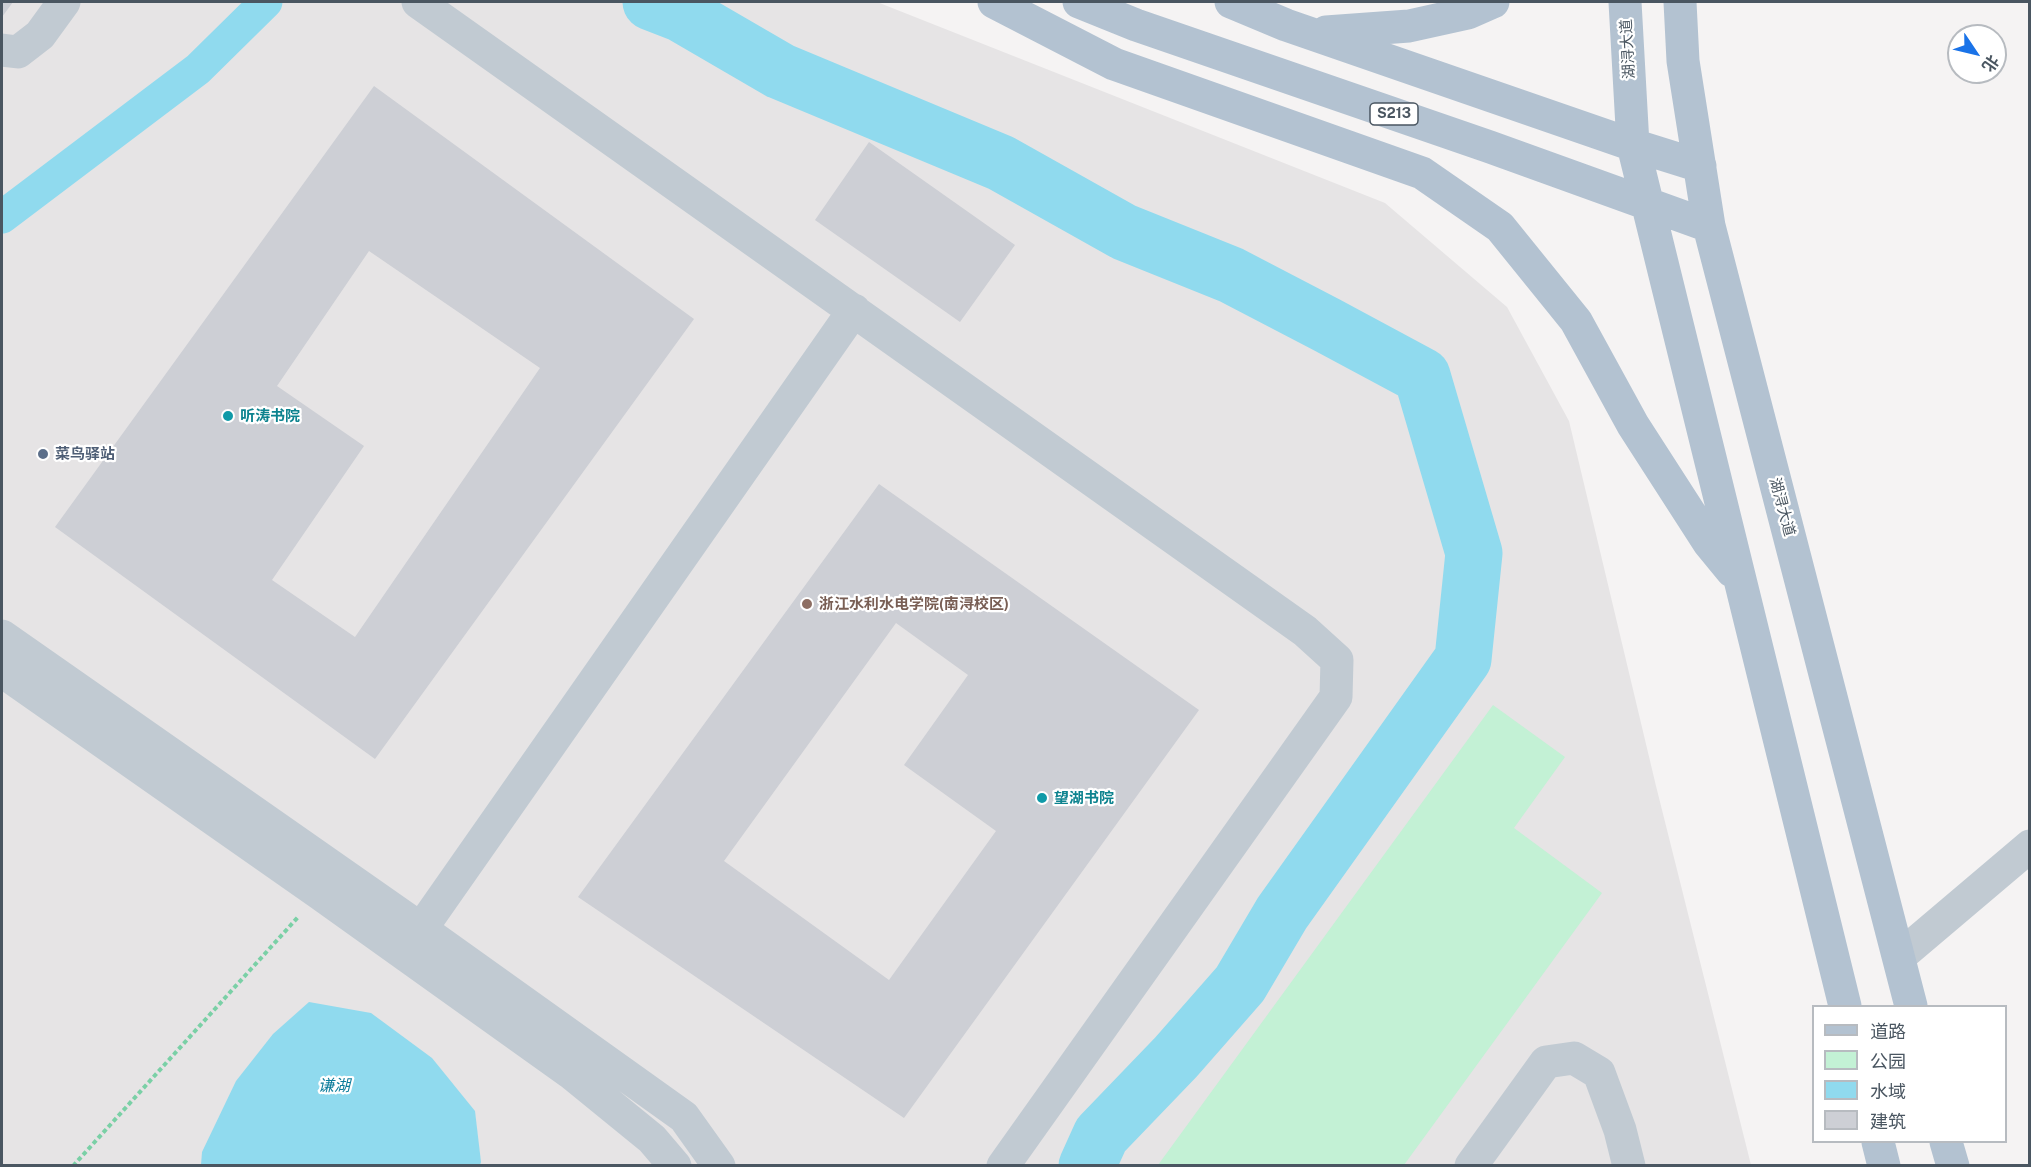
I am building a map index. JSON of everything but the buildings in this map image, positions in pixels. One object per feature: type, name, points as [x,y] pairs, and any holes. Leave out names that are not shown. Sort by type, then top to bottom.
[{"type":"main road","points":[[994,2],[1114,64],[1422,172],[1500,227],[1576,321],[1634,425],[1709,543],[1740,580]]},
{"type":"main road","name":"S213","points":[[1079,2],[1136,25],[1647,202],[1709,226]]},
{"type":"main road","points":[[1231,2],[1312,33],[1633,145],[1700,166]]},
{"type":"main road","points":[[1312,33],[1408,26],[1468,13],[1493,2]]},
{"type":"main road","name":"湖浔大道","points":[[1625,2],[1633,145],[1845,1005]]},
{"type":"main road","name":"湖浔大道","points":[[1680,2],[1683,60],[1709,226],[1911,1005]]},
{"type":"main road","points":[[1878,1143],[1884,1166]]},
{"type":"main road","points":[[1946,1143],[1953,1166]]},
{"type":"street","points":[[2,50],[18,52],[40,35],[64,2]]},
{"type":"street","points":[[418,2],[1305,631],[1337,660],[1336,697],[1003,1166]]},
{"type":"street","points":[[421,929],[854,310]]},
{"type":"street","points":[[2,636],[421,929],[684,1117],[719,1166]]},
{"type":"street","points":[[2,671],[320,893],[571,1073],[652,1139],[675,1166]]},
{"type":"street","points":[[1899,957],[2030,846]]},
{"type":"street","points":[[1471,1166],[1546,1062],[1574,1058],[1599,1073],[1620,1130],[1629,1166]]},
{"type":"path","points":[[73,1166],[320,893]]},
{"type":"shaded area","name":"浙江水利水电学院(南浔校区)","points":[[2,2],[877,2],[1385,203],[1507,307],[1569,421],[1656,786],[1751,1165],[2,1166]]},
{"type":"green space","points":[[1493,705],[1565,757],[1514,828],[1602,893],[1404,1165],[1158,1165]]},
{"type":"water","name":"谦湖","points":[[309,1002],[371,1013],[432,1058],[475,1111],[480,1165],[201,1165],[202,1152],[236,1081],[273,1034]]},
{"type":"waterway","points":[[2,217],[198,69],[266,2]]},
{"type":"waterway","points":[[651,2],[682,14],[780,71],[1001,163],[1124,232],[1231,275],[1422,376],[1474,553],[1463,659],[1282,913],[1240,984],[1176,1057],[1101,1135],[1087,1166]]},
{"type":"place","name":"听涛书院","points":[[228,416]]},
{"type":"place","name":"菜鸟驿站","points":[[43,454]]},
{"type":"place","name":"浙江水利水电学院(南浔校区)","points":[[807,604]]},
{"type":"place","name":"望湖书院","points":[[1042,798]]}]
